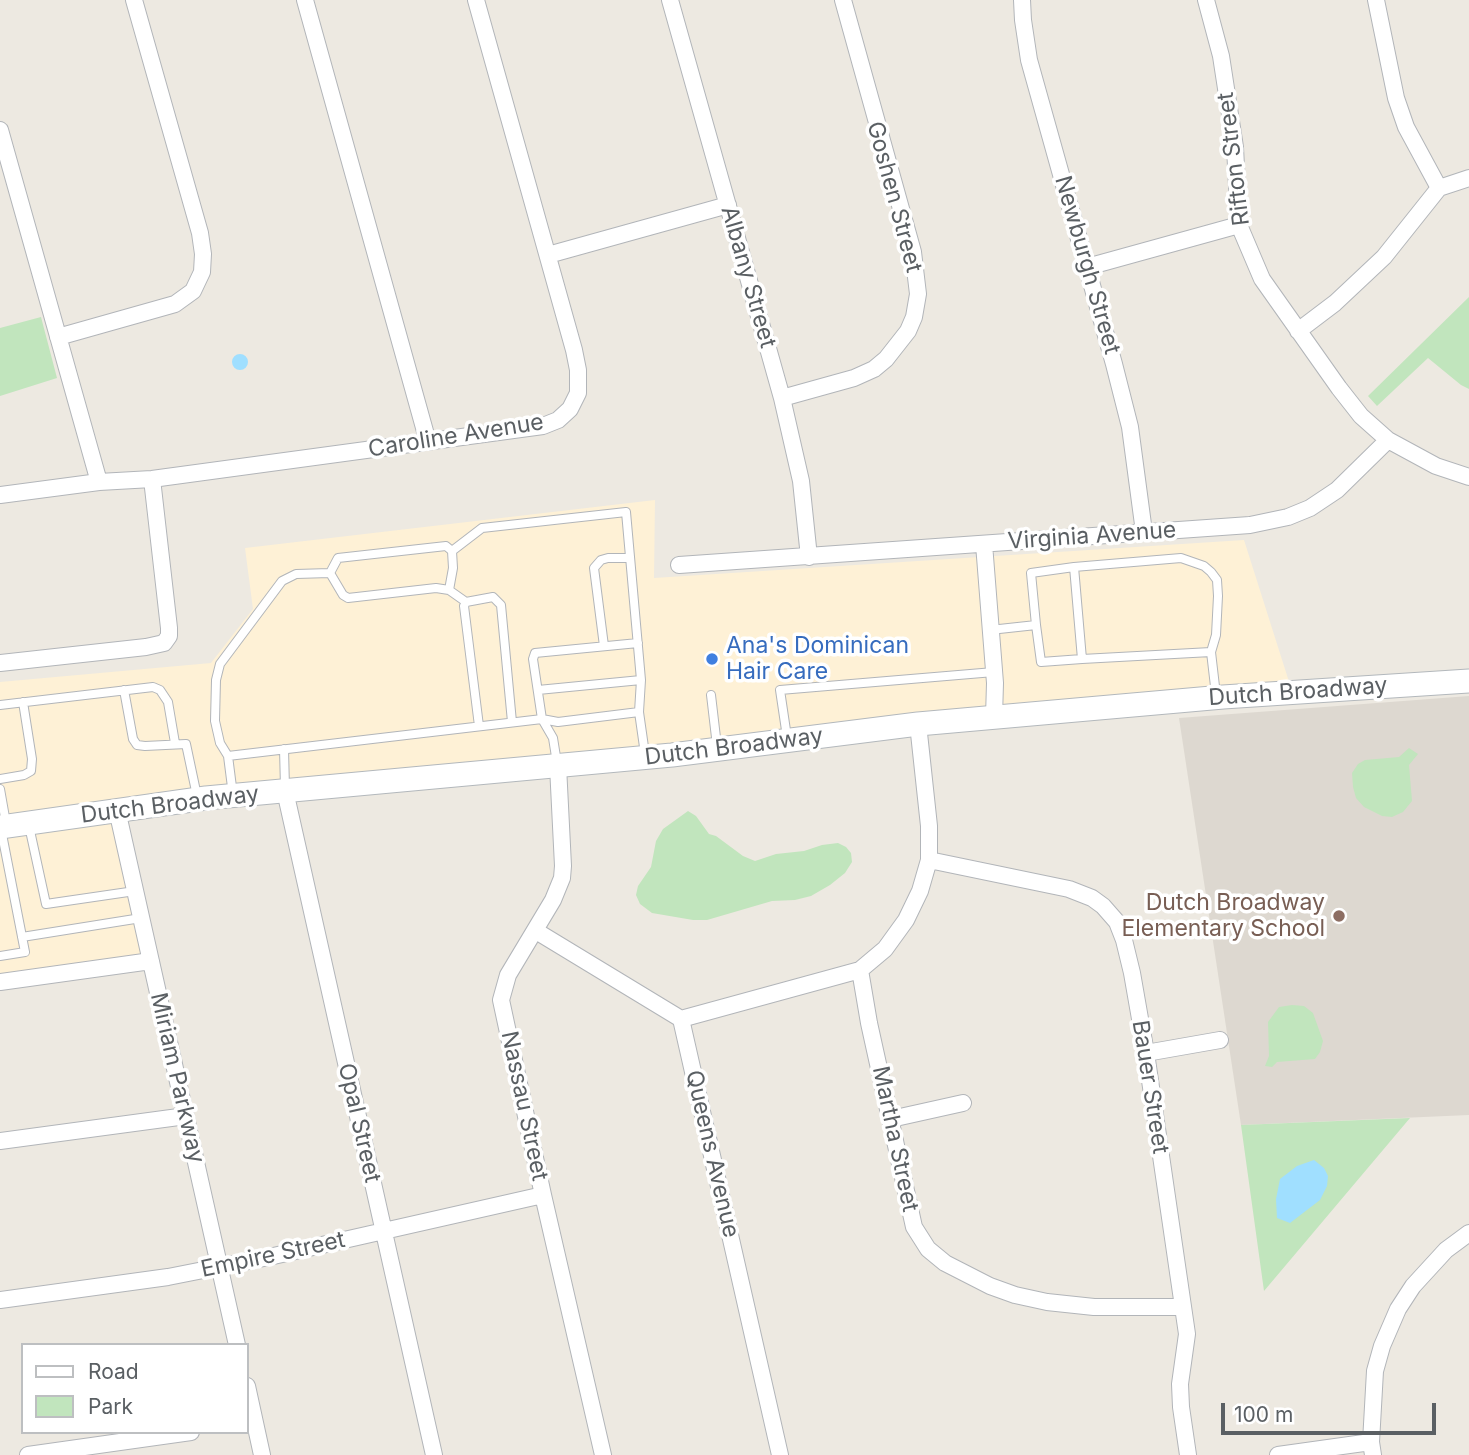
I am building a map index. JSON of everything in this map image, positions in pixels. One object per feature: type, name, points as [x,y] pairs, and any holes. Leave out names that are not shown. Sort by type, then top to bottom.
[{"type":"main road","name":"Dutch Broadway","points":[[9,825],[197,799],[646,757],[918,724],[1216,698],[1469,681]]},
{"type":"street","points":[[58,337],[175,304],[194,290],[202,272],[200,233],[134,0]]},
{"type":"street","points":[[305,0],[428,442]]},
{"type":"street","name":"Caroline Avenue","points":[[0,495],[99,482],[152,479],[543,426],[558,420],[570,409],[578,393],[578,370],[476,0]]},
{"type":"street","name":"Albany Street","points":[[670,0],[782,398],[801,481],[809,557]]},
{"type":"street","name":"Goshen Street","points":[[782,398],[854,378],[874,369],[886,359],[908,331],[918,294],[912,253],[843,0]]},
{"type":"street","name":"Newburgh Street","points":[[1022,0],[1029,60],[1130,427],[1144,532]]},
{"type":"street","name":"Rifton Street","points":[[1206,0],[1221,56],[1235,147],[1239,225],[1262,279],[1298,331],[1354,406],[1388,440]]},
{"type":"street","points":[[1376,0],[1396,98],[1406,127],[1439,188]]},
{"type":"street","points":[[0,130],[99,482]]},
{"type":"street","points":[[1298,331],[1335,303],[1384,257],[1439,188],[1469,178]]},
{"type":"street","points":[[548,255],[728,205]]},
{"type":"street","points":[[1087,267],[1239,225]]},
{"type":"street","points":[[1388,440],[1436,466],[1469,477]]},
{"type":"street","name":"Virginia Avenue","points":[[679,565],[1250,524],[1288,517],[1310,508],[1337,490],[1388,440]]},
{"type":"street","points":[[0,663],[146,648],[164,643],[169,636],[169,628],[152,479]]},
{"type":"street","points":[[984,544],[994,672],[994,717]]},
{"type":"street","points":[[536,931],[681,1019],[860,970],[885,948],[906,919],[920,891],[929,860],[929,826],[918,724]]},
{"type":"street","name":"Nassau Street","points":[[558,766],[562,878],[554,900],[508,975],[501,994],[543,1195],[603,1455]]},
{"type":"street","name":"Opal Street","points":[[285,791],[435,1455]]},
{"type":"street","name":"Miriam Parkway","points":[[117,810],[237,1343]]},
{"type":"street","name":"Bauer Street","points":[[929,860],[1069,889],[1092,898],[1117,922],[1124,940],[1146,1053],[1187,1335],[1181,1407],[1188,1455]]},
{"type":"street","points":[[0,982],[151,961]]},
{"type":"street","name":"Martha Street","points":[[860,970],[914,1227],[928,1249],[944,1263],[990,1286],[1048,1302],[1094,1307],[1182,1307]]},
{"type":"street","name":"Queens Avenue","points":[[681,1019],[780,1455]]},
{"type":"street","points":[[1146,1053],[1220,1040]]},
{"type":"street","points":[[891,1119],[963,1103]]},
{"type":"street","points":[[0,1141],[186,1116]]},
{"type":"street","name":"Empire Street","points":[[0,1300],[168,1277],[543,1195]]},
{"type":"street","points":[[1278,1455],[1372,1448],[1375,1371],[1382,1346],[1398,1309],[1413,1286],[1446,1250],[1469,1233]]},
{"type":"street","points":[[248,1396],[251,1424],[262,1455]]},
{"type":"street","points":[[28,1455],[177,1434]]},
{"type":"lane","points":[[452,551],[482,528],[626,512],[641,680],[639,712],[646,757]]},
{"type":"lane","points":[[330,573],[338,558],[446,546],[452,551],[453,568],[449,590]]},
{"type":"lane","points":[[604,646],[594,568],[601,560],[608,558],[630,558]]},
{"type":"lane","points":[[1211,652],[1041,662],[1031,573],[1181,558],[1204,566],[1217,580],[1216,635],[1211,652],[1216,698]]},
{"type":"lane","points":[[1074,567],[1082,659]]},
{"type":"lane","points":[[330,573],[342,596],[348,598],[436,588],[449,590],[466,602],[493,597],[500,605],[512,722]]},
{"type":"lane","points":[[233,796],[228,755],[220,743],[215,721],[216,680],[220,664],[282,581],[296,574],[330,573]]},
{"type":"lane","points":[[466,602],[464,606],[479,726]]},
{"type":"lane","points":[[990,630],[1036,625]]},
{"type":"lane","points":[[558,766],[553,738],[542,719],[533,659],[535,653],[638,643]]},
{"type":"lane","points":[[787,740],[780,690],[994,672]]},
{"type":"lane","points":[[538,690],[641,680]]},
{"type":"lane","points":[[0,705],[153,687],[160,690],[168,702],[175,743]]},
{"type":"lane","points":[[124,690],[133,739],[137,745],[186,744],[197,799]]},
{"type":"lane","points":[[711,695],[718,749]]},
{"type":"lane","points":[[0,779],[24,775],[31,771],[32,759],[23,702]]},
{"type":"lane","points":[[228,755],[512,722],[542,719],[558,722],[639,712]]},
{"type":"lane","points":[[284,749],[285,791]]},
{"type":"lane","points":[[0,789],[9,825],[26,952],[0,956]]},
{"type":"lane","points":[[9,825],[46,904],[135,891]]},
{"type":"lane","points":[[22,937],[141,918]]},
{"type":"shaded area","points":[[655,500],[654,578],[1244,540],[1291,688],[115,806],[143,956],[0,975],[0,682],[211,663],[253,609],[245,548]]},
{"type":"shaded area","name":"Dutch Broadway Elementary School","points":[[1469,696],[1469,1115],[1241,1125],[1179,718]]},
{"type":"green space","points":[[1469,297],[1469,389],[1428,358],[1377,406],[1368,396]]},
{"type":"green space","points":[[41,317],[57,378],[0,396],[0,328]]},
{"type":"green space","points":[[1409,748],[1418,754],[1409,765],[1412,801],[1403,812],[1392,817],[1382,816],[1364,807],[1356,798],[1353,787],[1352,773],[1358,764],[1365,760],[1399,757]]},
{"type":"green space","points":[[688,811],[696,816],[709,834],[755,861],[776,854],[838,843],[851,853],[852,862],[845,873],[811,896],[772,901],[707,920],[652,913],[640,904],[636,895],[638,886],[651,867],[656,841],[663,829]]},
{"type":"green space","points":[[1304,1006],[1313,1013],[1323,1041],[1320,1052],[1315,1059],[1277,1062],[1272,1067],[1265,1066],[1269,1056],[1268,1022],[1279,1007]]},
{"type":"green space","points":[[1410,1118],[1264,1291],[1241,1125]]},
{"type":"water","points":[[240,354],[246,356],[246,368],[240,370],[234,368],[232,362],[234,356]]},
{"type":"water","points":[[1314,1160],[1324,1168],[1328,1176],[1327,1186],[1320,1200],[1290,1223],[1277,1218],[1276,1199],[1280,1179],[1297,1166]]},
{"type":"place","name":"Ana's Dominican Hair Care","points":[[712,659]]},
{"type":"place","name":"Dutch Broadway Elementary School","points":[[1339,916]]}]
